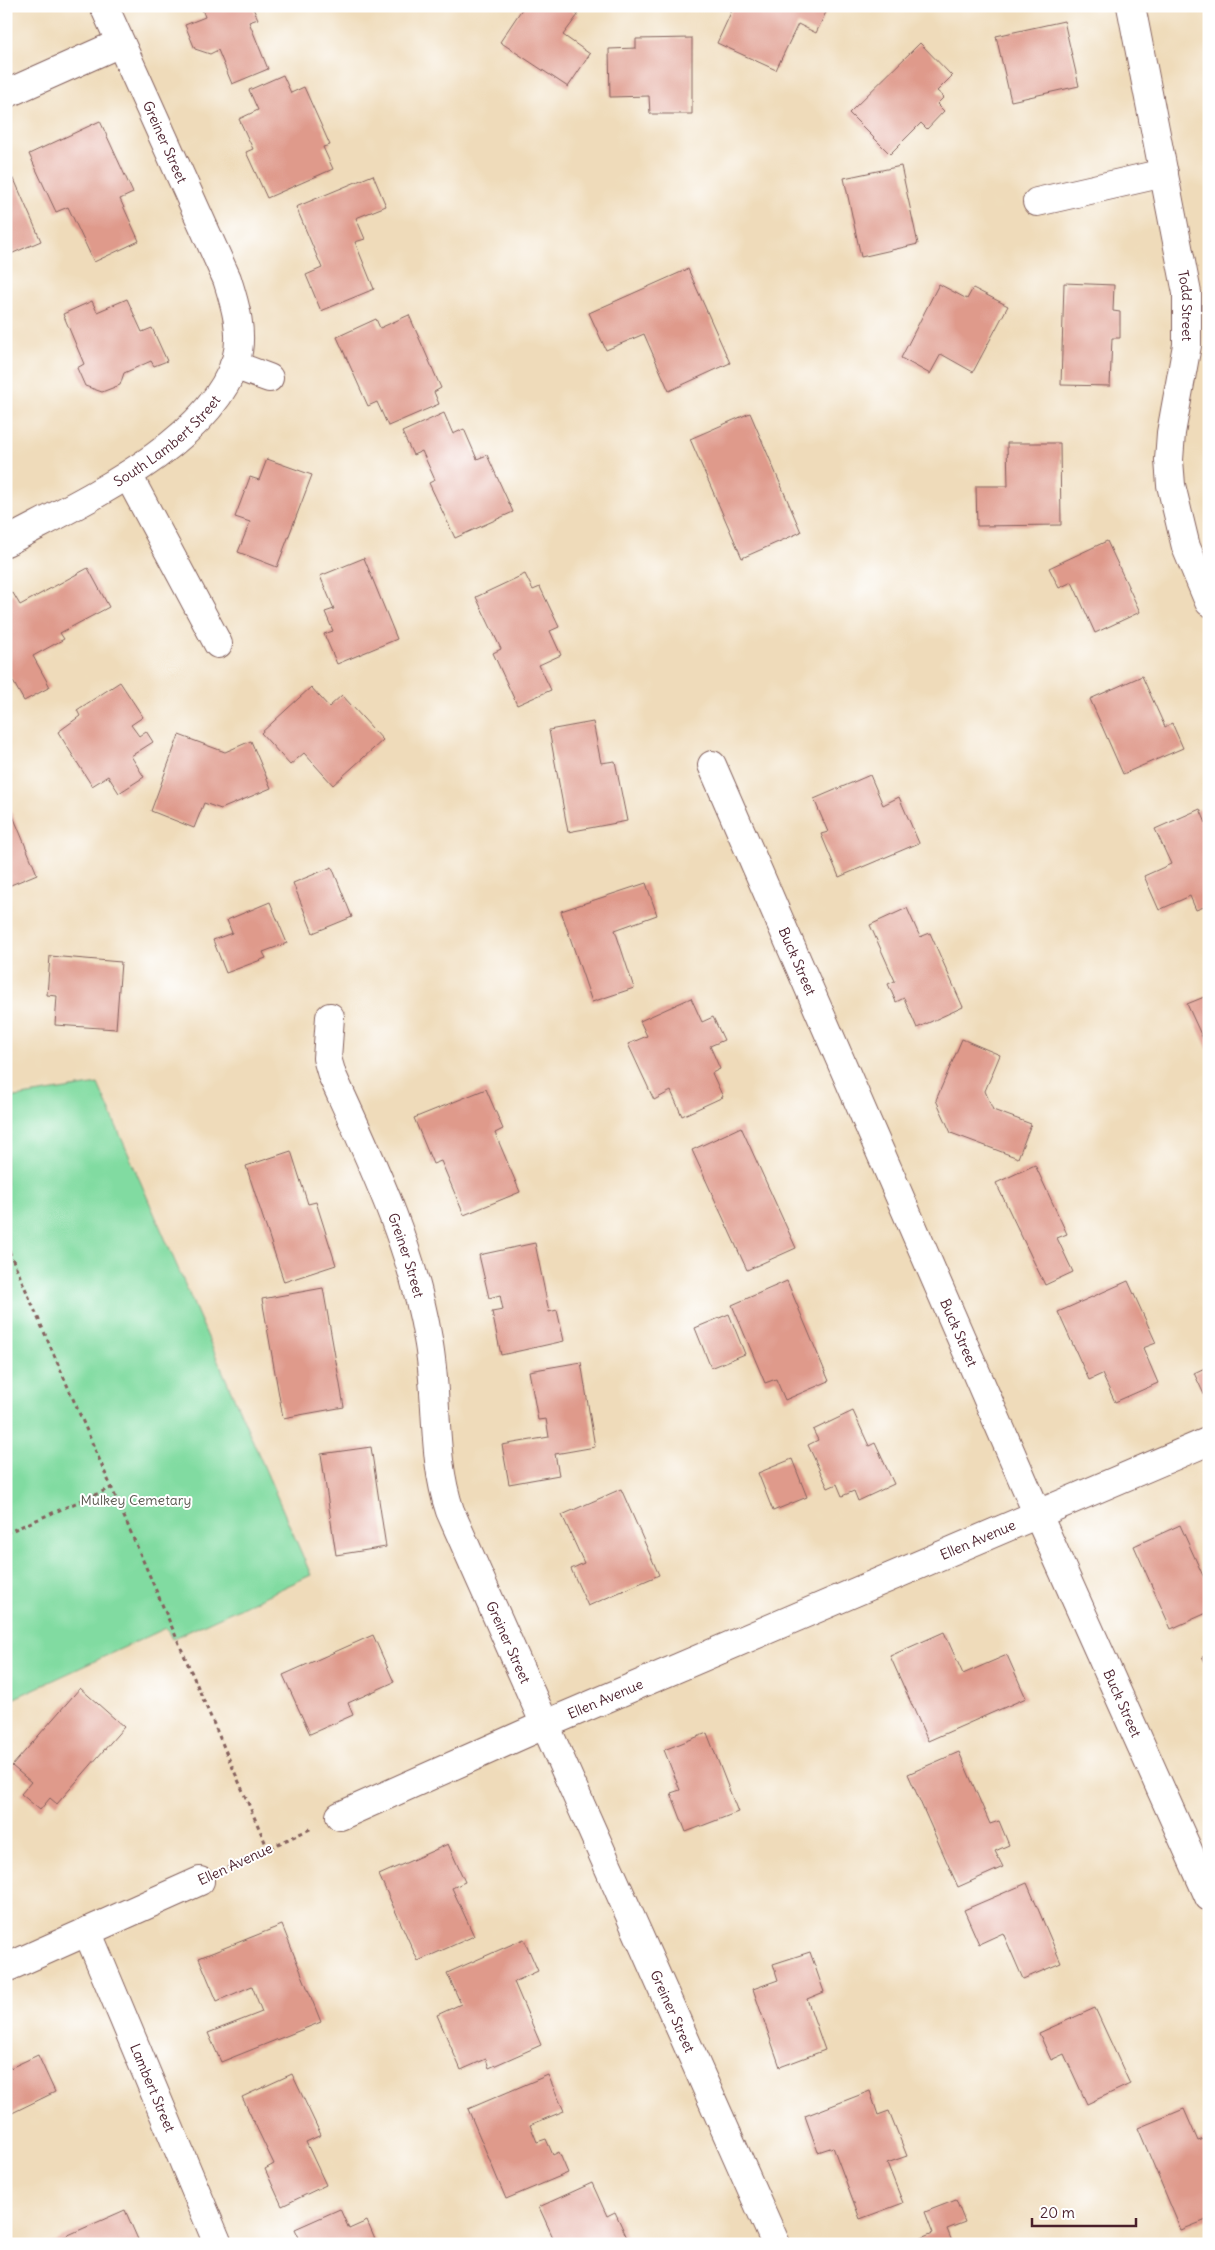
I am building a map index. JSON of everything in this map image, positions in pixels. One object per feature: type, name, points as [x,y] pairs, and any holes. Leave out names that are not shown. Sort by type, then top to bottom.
[{"type":"street","name":"Greiner Street","points":[[104,6],[227,279]]},
{"type":"street","name":"Todd Street","points":[[1131,6],[1183,270],[1188,320],[1187,345],[1171,433],[1169,460],[1171,485],[1186,547],[1209,602]]},
{"type":"street","points":[[6,94],[120,43]]},
{"type":"street","points":[[1037,202],[1164,173]]},
{"type":"street","name":"South Lambert Street","points":[[6,542],[128,475],[160,453],[211,407],[226,383],[234,365],[239,335],[236,308],[227,279]]},
{"type":"street","points":[[234,365],[269,378]]},
{"type":"street","points":[[128,475],[218,644]]},
{"type":"street","name":"Buck Street","points":[[712,765],[1038,1515],[1209,1897]]},
{"type":"street","name":"Greiner Street","points":[[330,1017],[327,1058],[332,1075],[391,1206],[417,1284],[429,1340],[438,1469],[443,1491],[457,1530],[776,2244]]},
{"type":"street","name":"Ellen Avenue","points":[[340,1816],[544,1725],[1209,1441]]},
{"type":"street","name":"Ellen Avenue","points":[[6,1968],[200,1881]]},
{"type":"street","name":"Lambert Street","points":[[87,1931],[218,2244]]},
{"type":"path","points":[[6,1244],[268,1849]]},
{"type":"path","points":[[6,1533],[112,1486]]},
{"type":"path","name":"Ellen Avenue","points":[[200,1881],[340,1816]]},
{"type":"green space","name":"Mulkey Cemetary","points":[[98,1084],[311,1575],[172,1639],[166,1628],[6,1702],[6,1113],[12,1110],[9,1098]]},
{"type":"building","points":[[201,6],[252,6],[258,19],[249,22],[268,69],[232,84],[218,50],[210,54],[195,49],[185,25],[205,17]]},
{"type":"building","points":[[524,6],[565,6],[578,15],[563,35],[590,54],[568,87],[500,42]]},
{"type":"building","points":[[734,6],[825,6],[828,8],[816,33],[798,24],[776,70],[717,43]]},
{"type":"building","points":[[1064,21],[1079,86],[1011,101],[996,36]]},
{"type":"building","points":[[692,38],[692,114],[650,114],[649,96],[610,97],[609,49],[636,48],[636,39]]},
{"type":"building","points":[[920,43],[952,76],[937,91],[944,97],[937,104],[944,111],[927,129],[921,123],[890,154],[849,113]]},
{"type":"building","points":[[283,75],[291,93],[304,87],[330,145],[323,147],[333,169],[267,198],[246,152],[253,149],[239,119],[258,110],[249,90]]},
{"type":"building","points":[[100,121],[133,193],[120,199],[139,241],[94,262],[68,207],[56,212],[29,154]]},
{"type":"building","points":[[901,166],[918,244],[861,257],[844,178]]},
{"type":"building","points":[[373,175],[386,206],[356,218],[365,239],[355,242],[374,289],[321,311],[306,275],[322,268],[296,207]]},
{"type":"building","points":[[14,179],[41,241],[6,256],[6,182]]},
{"type":"building","points":[[688,269],[730,363],[669,391],[644,334],[606,350],[589,313]]},
{"type":"building","points":[[1064,283],[1114,285],[1113,311],[1120,312],[1120,338],[1112,338],[1110,386],[1061,385]]},
{"type":"building","points":[[939,284],[967,299],[973,288],[1008,306],[973,372],[941,354],[930,374],[901,358]]},
{"type":"building","points":[[127,299],[142,332],[152,328],[167,361],[154,366],[151,361],[124,373],[120,385],[102,392],[85,386],[77,368],[84,364],[63,314],[92,301],[97,312]]},
{"type":"building","points":[[409,315],[441,388],[434,392],[439,404],[388,426],[377,402],[368,406],[337,337],[376,319],[380,328]]},
{"type":"building","points":[[444,413],[453,434],[464,429],[477,459],[487,455],[513,512],[455,538],[429,483],[435,480],[422,451],[413,455],[402,432]]},
{"type":"building","points":[[750,413],[801,532],[742,558],[690,439]]},
{"type":"building","points":[[1007,443],[1060,443],[1061,525],[977,526],[976,486],[1008,486]]},
{"type":"building","points":[[267,459],[312,475],[277,567],[238,552],[250,522],[235,517],[250,477],[259,480]]},
{"type":"building","points":[[1107,541],[1140,612],[1095,633],[1072,582],[1059,588],[1049,568]]},
{"type":"building","points":[[364,558],[397,639],[337,664],[324,634],[333,631],[325,612],[334,609],[320,576]]},
{"type":"building","points":[[88,568],[109,607],[60,633],[64,639],[33,656],[50,687],[24,701],[6,669],[6,597],[13,593],[20,605]]},
{"type":"building","points":[[525,574],[533,590],[540,587],[559,627],[550,631],[561,655],[539,665],[551,690],[517,705],[493,653],[501,649],[476,597]]},
{"type":"building","points":[[1142,676],[1165,727],[1172,723],[1183,748],[1123,774],[1090,699]]},
{"type":"building","points":[[120,682],[143,717],[131,725],[139,736],[146,731],[153,742],[131,756],[144,777],[119,793],[108,776],[92,786],[58,732],[80,716],[77,710]]},
{"type":"building","points":[[311,687],[329,707],[342,695],[383,740],[333,785],[304,753],[290,765],[261,733]]},
{"type":"building","points":[[593,722],[601,763],[615,761],[627,821],[568,832],[549,730]]},
{"type":"building","points":[[179,735],[225,752],[251,741],[271,788],[221,809],[204,803],[194,828],[151,811]]},
{"type":"building","points":[[870,775],[883,805],[899,797],[919,843],[839,877],[821,834],[828,832],[814,799]]},
{"type":"building","points":[[1200,809],[1209,830],[1209,905],[1196,910],[1190,896],[1159,910],[1144,876],[1171,864],[1155,829]]},
{"type":"building","points":[[11,811],[37,874],[6,887],[6,813]]},
{"type":"building","points":[[332,867],[352,917],[313,933],[293,883]]},
{"type":"building","points":[[646,883],[657,915],[615,930],[634,988],[592,1002],[561,911]]},
{"type":"building","points":[[270,902],[287,943],[263,952],[266,958],[226,973],[213,940],[232,933],[227,920]]},
{"type":"building","points":[[907,908],[920,937],[930,933],[963,1007],[917,1028],[904,998],[896,1002],[888,984],[895,981],[870,925]]},
{"type":"building","points":[[50,956],[121,962],[116,1029],[55,1025],[57,996],[47,995]]},
{"type":"building","points":[[1209,995],[1209,1052],[1187,1004]]},
{"type":"building","points":[[691,998],[702,1022],[713,1017],[724,1040],[710,1046],[720,1069],[712,1073],[723,1097],[682,1116],[671,1091],[654,1100],[628,1044],[647,1036],[640,1021]]},
{"type":"building","points":[[962,1039],[1000,1055],[985,1091],[993,1110],[1031,1124],[1018,1158],[951,1133],[936,1100]]},
{"type":"building","points":[[486,1089],[503,1129],[495,1133],[520,1192],[464,1215],[441,1161],[433,1164],[414,1118]]},
{"type":"building","points":[[741,1127],[796,1248],[747,1270],[692,1150]]},
{"type":"building","points":[[291,1151],[308,1204],[316,1202],[336,1265],[284,1282],[246,1166]]},
{"type":"building","points":[[1035,1165],[1067,1234],[1057,1238],[1073,1272],[1045,1285],[996,1183]]},
{"type":"building","points":[[535,1243],[549,1312],[557,1310],[564,1341],[501,1355],[492,1312],[503,1310],[500,1295],[489,1298],[479,1255]]},
{"type":"building","points":[[787,1281],[829,1381],[785,1400],[776,1379],[765,1383],[732,1305]]},
{"type":"building","points":[[1128,1281],[1156,1343],[1143,1348],[1158,1383],[1115,1402],[1102,1374],[1089,1380],[1058,1312]]},
{"type":"building","points":[[323,1288],[344,1407],[283,1418],[262,1299]]},
{"type":"building","points":[[729,1314],[745,1354],[711,1368],[695,1328]]},
{"type":"building","points":[[581,1362],[595,1447],[555,1454],[559,1475],[509,1484],[502,1445],[549,1437],[546,1419],[538,1420],[529,1371]]},
{"type":"building","points":[[1209,1366],[1209,1405],[1194,1373]]},
{"type":"building","points":[[853,1411],[869,1446],[875,1443],[894,1484],[858,1501],[854,1491],[842,1496],[837,1484],[828,1488],[808,1445],[818,1440],[813,1430]]},
{"type":"building","points":[[371,1447],[386,1547],[336,1555],[321,1454]]},
{"type":"building","points":[[792,1459],[807,1497],[773,1511],[758,1473]]},
{"type":"building","points":[[621,1489],[659,1575],[588,1606],[571,1569],[584,1563],[562,1515]]},
{"type":"building","points":[[1180,1525],[1209,1589],[1209,1612],[1171,1629],[1134,1546]]},
{"type":"building","points":[[944,1632],[963,1674],[1007,1655],[1026,1698],[928,1741],[890,1656]]},
{"type":"building","points":[[373,1635],[394,1682],[348,1703],[353,1715],[310,1734],[283,1675]]},
{"type":"building","points":[[1209,1653],[1209,1670],[1202,1656]]},
{"type":"building","points":[[80,1688],[124,1727],[57,1804],[50,1798],[40,1810],[21,1794],[31,1782],[12,1766]]},
{"type":"building","points":[[707,1733],[738,1812],[686,1832],[671,1793],[680,1790],[664,1750]]},
{"type":"building","points":[[959,1752],[990,1824],[999,1821],[1009,1845],[995,1851],[1003,1867],[958,1887],[908,1774]]},
{"type":"building","points":[[448,1844],[465,1882],[452,1888],[474,1936],[418,1961],[379,1875]]},
{"type":"building","points":[[1027,1883],[1061,1963],[1023,1979],[1003,1933],[979,1944],[964,1910]]},
{"type":"building","points":[[282,1925],[321,2022],[221,2062],[208,2033],[262,2012],[252,1986],[217,2001],[199,1958]]},
{"type":"building","points":[[524,1939],[538,1971],[514,1982],[541,2045],[489,2068],[486,2059],[461,2070],[437,2015],[461,2004],[447,1973]]},
{"type":"building","points":[[810,1952],[824,1992],[807,1999],[825,2050],[780,2067],[753,1989],[778,1980],[773,1964]]},
{"type":"building","points":[[1095,2008],[1130,2084],[1087,2104],[1064,2054],[1051,2060],[1039,2033]]},
{"type":"building","points":[[38,2055],[55,2092],[6,2116],[6,2070]]},
{"type":"building","points":[[292,2074],[321,2135],[306,2142],[326,2185],[282,2206],[265,2169],[274,2164],[242,2097]]},
{"type":"building","points":[[548,2075],[564,2111],[530,2125],[537,2142],[546,2139],[553,2155],[559,2152],[568,2173],[506,2199],[468,2109]]},
{"type":"building","points":[[870,2091],[878,2115],[889,2111],[907,2156],[887,2163],[903,2203],[860,2219],[833,2147],[818,2152],[805,2116]]},
{"type":"building","points":[[1184,2109],[1198,2141],[1207,2138],[1209,2143],[1209,2219],[1181,2230],[1138,2128]]},
{"type":"building","points":[[592,2183],[607,2216],[615,2212],[630,2244],[556,2244],[539,2207]]},
{"type":"building","points":[[956,2200],[965,2222],[947,2229],[953,2244],[917,2244],[916,2240],[933,2233],[925,2212]]},
{"type":"building","points":[[340,2209],[349,2229],[367,2221],[377,2244],[302,2244],[295,2229]]},
{"type":"building","points":[[125,2210],[140,2244],[48,2244]]}]
